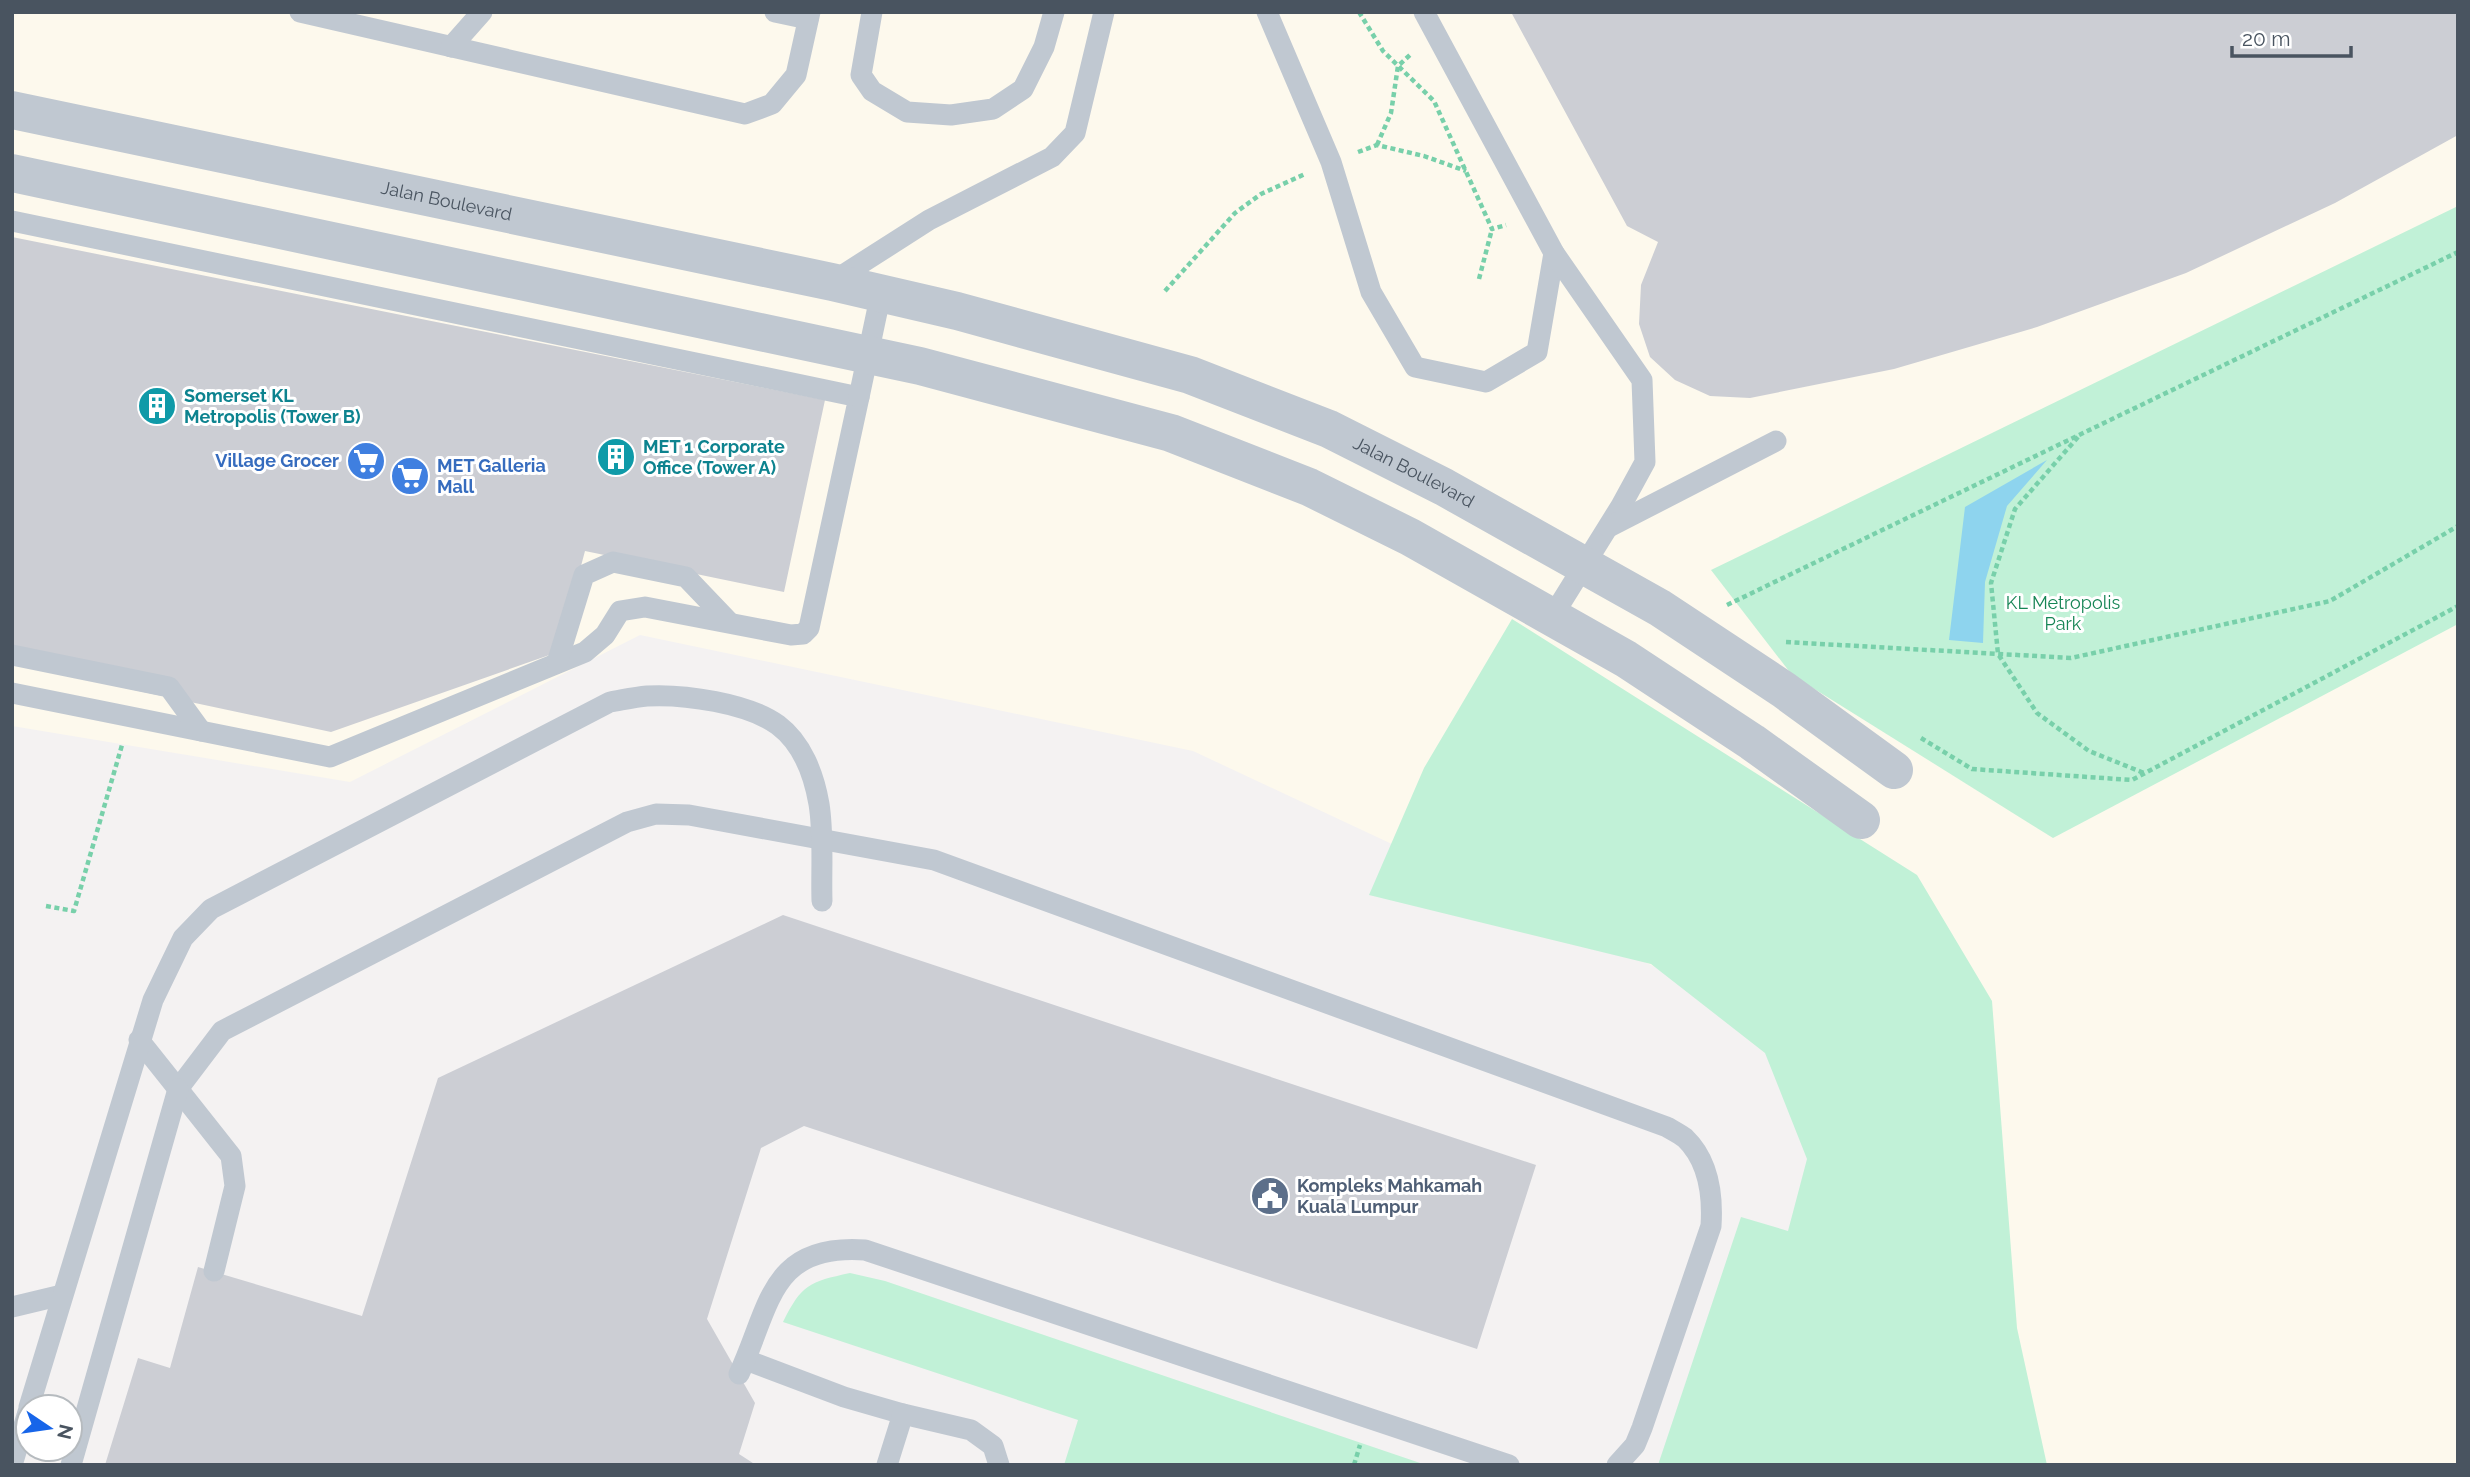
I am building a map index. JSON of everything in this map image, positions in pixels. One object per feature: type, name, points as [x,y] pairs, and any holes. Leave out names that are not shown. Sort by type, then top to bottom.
[{"type":"street","name":"Jalan Boulevard","points":[[12,110],[881,293],[1190,375],[1329,429],[1444,487],[1584,564],[1686,625],[1784,690],[1894,770]]},
{"type":"street","points":[[12,173],[940,370],[1171,433],[1309,487],[1410,537],[1626,659],[1741,734],[1861,820]]},
{"type":"lane","points":[[300,12],[745,114],[772,104],[796,75],[809,16],[775,12]]},
{"type":"lane","points":[[451,47],[482,12]]},
{"type":"lane","points":[[872,12],[862,75],[872,91],[907,112],[951,115],[993,109],[1023,89],[1044,47],[1054,12]]},
{"type":"lane","points":[[832,282],[929,220],[1052,157],[1075,133],[1104,12]]},
{"type":"lane","points":[[1267,12],[1331,162],[1371,292],[1415,367],[1486,382],[1538,352],[1554,253]]},
{"type":"lane","points":[[1424,12],[1554,253],[1642,380],[1645,462],[1608,528],[1552,617]]},
{"type":"lane","points":[[12,221],[859,397]]},
{"type":"lane","points":[[12,693],[330,757],[585,652],[605,635],[620,611],[645,607],[791,635],[803,634],[809,628],[881,293]]},
{"type":"lane","points":[[1608,528],[1776,441]]},
{"type":"lane","points":[[552,666],[584,575],[613,562],[686,577],[729,621]]},
{"type":"lane","points":[[12,655],[169,687],[201,731]]},
{"type":"lane","points":[[501,672],[552,666]]},
{"type":"lane","points":[[34,1393],[153,1000],[183,938],[211,909],[610,702],[648,696],[685,698],[751,711],[777,724],[795,741],[808,766],[819,805],[822,901]]},
{"type":"lane","points":[[71,1465],[178,1089],[222,1031],[627,822],[656,814],[689,815],[934,860],[1667,1126],[1685,1138],[1706,1172],[1713,1199],[1711,1226],[1642,1428],[1635,1445],[1617,1465]]},
{"type":"lane","points":[[139,1040],[231,1156],[235,1186],[214,1271]]},
{"type":"lane","points":[[999,1465],[993,1446],[971,1430],[903,1414],[743,1367],[770,1294],[783,1275],[806,1259],[824,1252],[844,1248],[865,1250],[1508,1465]]},
{"type":"lane","points":[[12,1307],[62,1295]]},
{"type":"lane","points":[[887,1465],[903,1414]]},
{"type":"path","points":[[1359,12],[1384,51],[1434,101],[1466,171],[1492,229],[1479,279]]},
{"type":"path","points":[[1377,145],[1391,113],[1398,66],[1435,33]]},
{"type":"path","points":[[1165,291],[1235,213],[1261,194],[1331,162],[1377,145],[1424,156],[1466,171]]},
{"type":"path","points":[[1492,229],[1534,215]]},
{"type":"path","points":[[1686,625],[2458,252]]},
{"type":"path","points":[[2081,434],[2015,509],[1991,583],[1998,654],[2037,713],[2089,751],[2144,774]]},
{"type":"path","points":[[1772,641],[2070,658],[2330,601],[2458,526]]},
{"type":"path","points":[[1913,733],[1972,769],[2132,780],[2458,606]]},
{"type":"path","points":[[46,906],[74,911],[130,716]]},
{"type":"shaded area","points":[[12,12],[2458,12],[2458,1465],[1974,1465],[1792,1031],[1193,751],[640,635],[350,782],[12,726]]},
{"type":"green space","name":"KL Metropolis Park","points":[[2458,206],[2458,624],[2053,838],[1792,675],[1711,570]]},
{"type":"green space","points":[[1512,619],[1917,875],[1992,1001],[2017,1328],[2047,1465],[1658,1465],[1741,1217],[1788,1231],[1807,1159],[1765,1053],[1651,964],[1369,895],[1424,768]]},
{"type":"green space","points":[[850,1273],[885,1281],[1426,1465],[1064,1465],[1078,1420],[783,1322],[796,1300],[808,1287],[825,1279]]},
{"type":"water","points":[[2047,460],[2007,506],[1985,582],[1983,643],[1949,640],[1965,507]]},
{"type":"building","points":[[1511,12],[2458,12],[2458,135],[2335,203],[2186,273],[2037,327],[1894,369],[1750,398],[1710,396],[1675,380],[1650,357],[1639,324],[1641,285],[1658,242],[1627,226]]},
{"type":"building","name":"MET Galleria Mall","points":[[12,237],[825,400],[784,592],[585,551],[558,652],[331,732],[12,664]]},
{"type":"building","name":"Kompleks Mahkamah Kuala Lumpur","points":[[783,915],[1536,1165],[1477,1349],[804,1126],[761,1148],[707,1319],[755,1403],[739,1454],[756,1465],[105,1465],[138,1358],[170,1368],[198,1267],[362,1316],[438,1078]]},
{"type":"place","name":"Somerset KL Metropolis (Tower B)","points":[[157,406]]},
{"type":"place","name":"MET 1 Corporate Office (Tower A)","points":[[616,457]]},
{"type":"place","name":"Village Grocer","points":[[366,461]]},
{"type":"place","name":"MET Galleria Mall","points":[[410,476]]},
{"type":"place","name":"Kompleks Mahkamah Kuala Lumpur","points":[[1270,1196]]}]
